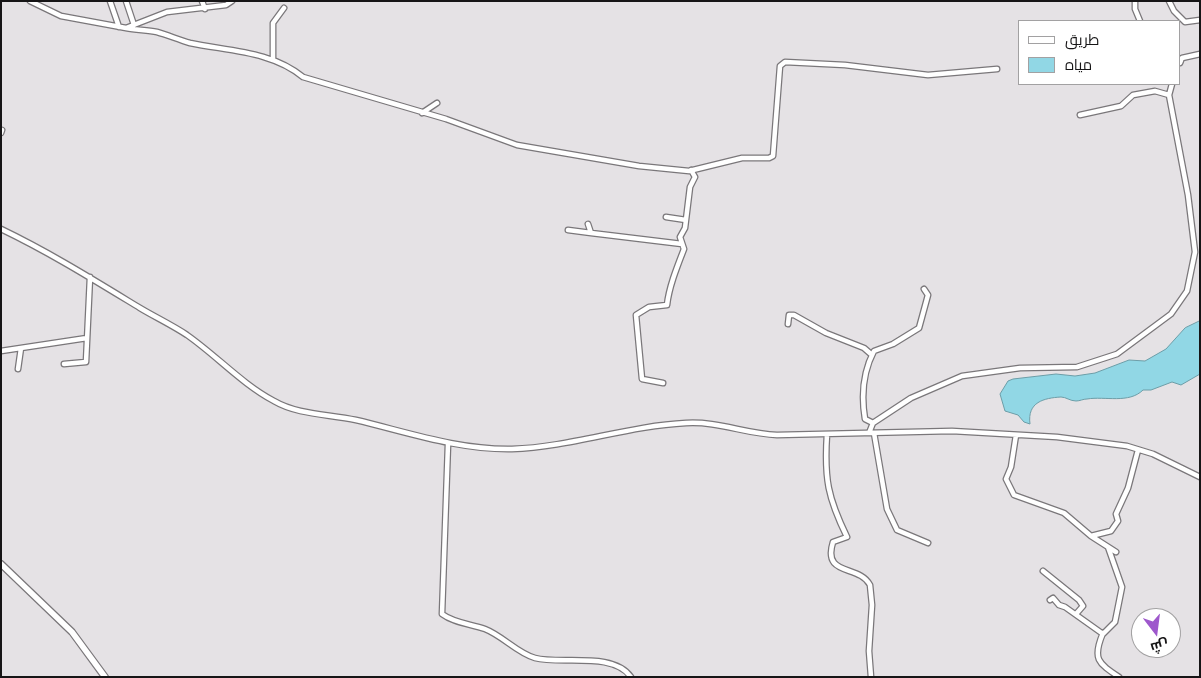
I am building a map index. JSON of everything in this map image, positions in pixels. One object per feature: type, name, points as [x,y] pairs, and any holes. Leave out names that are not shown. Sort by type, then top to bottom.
[{"type":"street","points":[[30,1],[61,16],[157,32],[190,43],[213,45],[273,59],[292,67],[303,77],[446,119],[517,145],[639,166],[684,171],[742,158],[769,158],[773,156],[780,66],[785,62],[845,65],[928,75],[997,69]]},
{"type":"street","points":[[110,1],[119,27]]},
{"type":"street","points":[[126,1],[134,25]]},
{"type":"street","points":[[202,1],[205,8]]},
{"type":"street","points":[[126,28],[167,12],[226,6],[232,1]]},
{"type":"street","points":[[1135,1],[1135,9],[1140,20]]},
{"type":"street","points":[[1169,1],[1174,11],[1185,22],[1200,20]]},
{"type":"street","points":[[273,59],[273,24],[284,8]]},
{"type":"street","points":[[1181,60],[1182,58],[1200,54]]},
{"type":"street","points":[[873,423],[910,398],[962,376],[1020,368],[1077,367],[1117,354],[1171,314],[1187,291],[1195,252],[1188,196],[1169,95],[1172,85]]},
{"type":"street","points":[[1080,115],[1121,106],[1133,95],[1155,91],[1169,95]]},
{"type":"street","points":[[422,113],[437,103]]},
{"type":"street","points":[[663,383],[642,379],[636,315],[649,307],[667,306],[667,295],[672,288],[675,273],[684,249],[680,237],[686,220],[690,187],[695,177],[692,170]]},
{"type":"street","points":[[666,217],[686,220]]},
{"type":"street","points":[[588,224],[590,233]]},
{"type":"street","points":[[1,229],[48,252],[186,335],[240,378],[275,402],[299,410],[347,418],[412,433],[448,444],[510,449],[533,447],[577,442],[624,430],[687,423],[725,425],[755,434],[952,431],[1075,440],[1127,446],[1153,454],[1200,477]]},
{"type":"street","points":[[568,230],[682,244]]},
{"type":"street","points":[[64,364],[86,362],[90,277]]},
{"type":"street","points":[[873,423],[865,419],[861,400],[867,364],[874,351],[893,344],[919,328],[928,295],[924,289]]},
{"type":"street","points":[[788,324],[790,315],[794,316],[826,333],[864,348],[872,355]]},
{"type":"street","points":[[1,351],[87,338]]},
{"type":"street","points":[[18,369],[21,348]]},
{"type":"street","points":[[873,423],[872,433],[887,509],[897,530],[928,543]]},
{"type":"street","points":[[827,434],[827,485],[831,502],[847,537],[833,542],[831,558],[836,566],[861,576],[870,585],[872,604],[869,651],[871,677]]},
{"type":"street","points":[[1016,435],[1006,479],[1014,495],[1064,514],[1091,536],[1116,552]]},
{"type":"street","points":[[448,444],[442,614],[450,619],[486,629],[534,658],[600,661],[628,672],[631,677]]},
{"type":"street","points":[[1091,536],[1111,531],[1118,521],[1116,514],[1128,488],[1138,450]]},
{"type":"street","points":[[1108,547],[1122,587],[1115,622],[1103,634],[1097,647],[1097,657],[1102,665],[1119,677]]},
{"type":"street","points":[[1,564],[72,632],[105,677]]},
{"type":"street","points":[[1043,571],[1079,600],[1083,606],[1076,614]]},
{"type":"street","points":[[1050,600],[1053,598],[1059,605],[1076,614],[1103,634]]},
{"type":"water","points":[[1200,321],[1200,374],[1181,385],[1172,382],[1151,390],[1143,390],[1131,397],[1116,399],[1094,398],[1076,401],[1061,397],[1043,400],[1034,406],[1031,411],[1030,424],[1024,422],[1018,415],[1005,411],[1000,394],[1008,381],[1056,374],[1075,376],[1095,373],[1129,360],[1145,361],[1166,349],[1185,328]]}]
